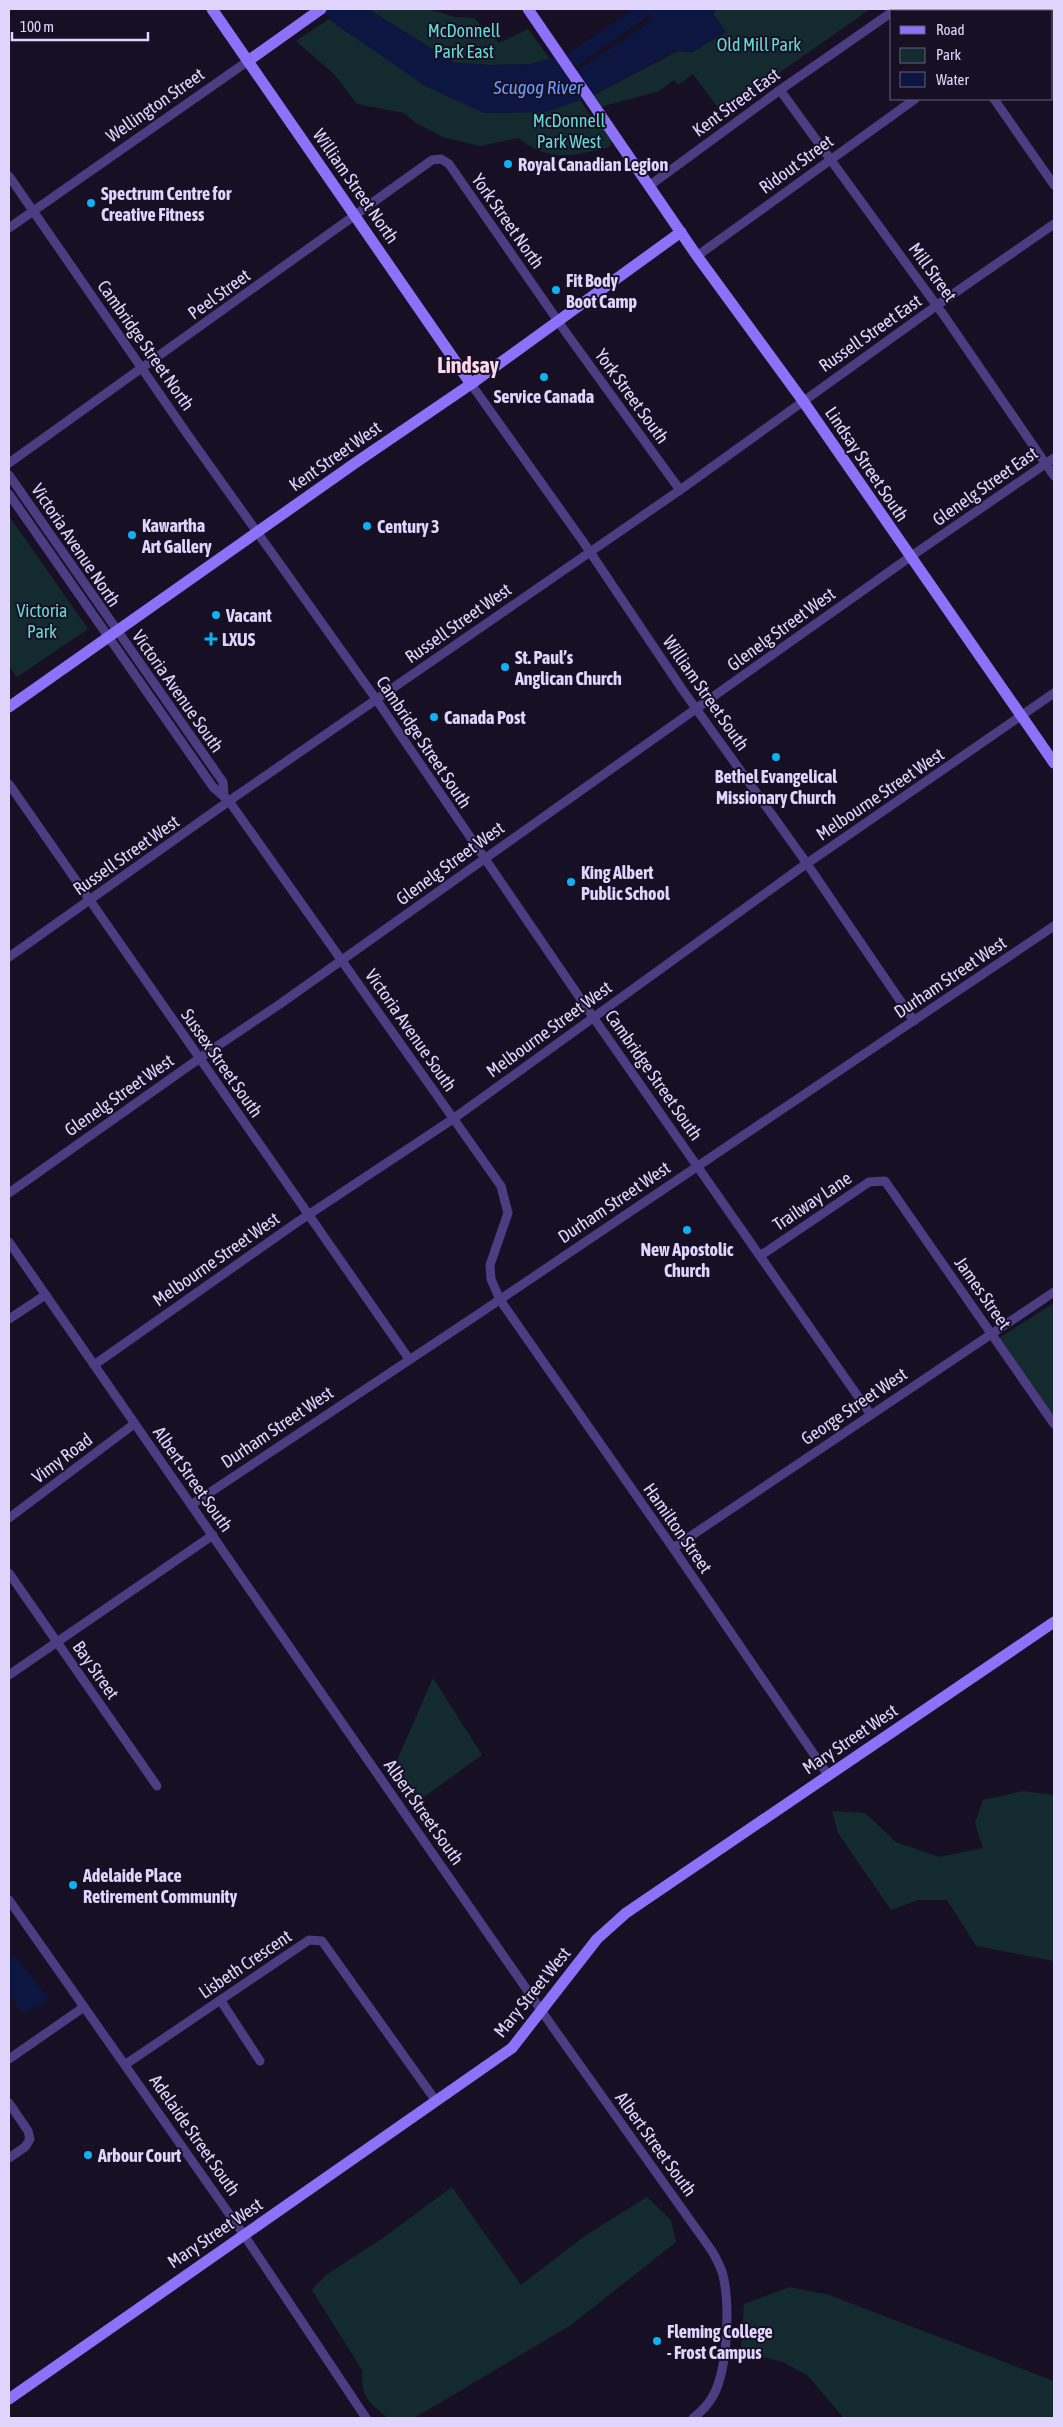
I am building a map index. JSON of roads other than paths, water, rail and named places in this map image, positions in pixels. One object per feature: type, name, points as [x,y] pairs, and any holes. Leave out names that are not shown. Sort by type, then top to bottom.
[{"type":"main road","name":"William Street North","points":[[212,9],[357,216],[471,384]]},
{"type":"main road","name":"Wellington Street","points":[[248,61],[321,9]]},
{"type":"main road","name":"Lindsay Street South","points":[[532,10],[697,256],[803,401],[1054,763]]},
{"type":"main road","name":"Kent Street West","points":[[9,708],[471,384],[681,232]]},
{"type":"main road","name":"Mary Street West","points":[[9,2399],[512,2048],[542,2012],[597,1939],[626,1913],[1054,1622]]},
{"type":"street","name":"Kent Street East","points":[[649,186],[890,12]]},
{"type":"street","name":"Wellington Street","points":[[9,228],[248,61]]},
{"type":"street","name":"Mill Street","points":[[780,90],[832,158],[1054,476]]},
{"type":"street","name":"Ridout Street","points":[[697,256],[914,100]]},
{"type":"street","points":[[995,100],[1054,185]]},
{"type":"street","name":"Peel Street","points":[[9,463],[357,216],[432,160],[442,160],[449,164]]},
{"type":"street","name":"York Street North","points":[[449,164],[558,321]]},
{"type":"street","name":"Cambridge Street North","points":[[9,176],[256,533]]},
{"type":"street","name":"Russell Street East","points":[[803,401],[1054,224]]},
{"type":"street","name":"York Street South","points":[[558,321],[680,490]]},
{"type":"street","name":"William Street South","points":[[471,384],[807,864],[914,1021]]},
{"type":"street","name":"Russell Street West","points":[[9,957],[89,901],[227,798],[376,699],[680,490],[803,401]]},
{"type":"street","name":"Glenelg Street East","points":[[910,557],[1054,458]]},
{"type":"street","name":"Victoria Avenue North","points":[[9,475],[112,635]]},
{"type":"street","name":"Victoria Avenue North","points":[[9,494],[112,635]]},
{"type":"street","name":"Cambridge Street South","points":[[256,533],[376,699],[593,1017],[871,1415]]},
{"type":"street","name":"Glenelg Street West","points":[[9,1193],[199,1058],[280,1004],[341,959],[485,860],[495,850],[910,557]]},
{"type":"street","name":"Victoria Avenue South","points":[[112,635],[213,788],[227,798],[501,1186],[507,1205],[507,1222],[490,1265],[491,1279],[500,1300]]},
{"type":"street","name":"Melbourne Street West","points":[[94,1365],[308,1215],[453,1119],[807,864],[1054,693]]},
{"type":"street","name":"Sussex Street South","points":[[9,784],[409,1359]]},
{"type":"street","name":"Durham Street West","points":[[191,1505],[500,1300],[697,1165],[1054,926]]},
{"type":"street","name":"Trailway Lane","points":[[760,1256],[869,1182],[885,1181]]},
{"type":"street","name":"James Street","points":[[885,1181],[1054,1424]]},
{"type":"street","name":"Albert Street South","points":[[9,1242],[44,1296],[213,1535],[302,1667],[542,2012],[712,2251],[723,2273],[726,2292],[722,2367],[713,2396],[701,2412],[693,2418]]},
{"type":"street","name":"George Street West","points":[[673,1548],[1054,1292]]},
{"type":"street","points":[[9,1319],[44,1296]]},
{"type":"street","name":"Hamilton Street","points":[[500,1300],[673,1548],[828,1776]]},
{"type":"street","name":"Vimy Road","points":[[9,1518],[134,1424]]},
{"type":"street","points":[[9,1674],[213,1535]]},
{"type":"street","name":"Bay Street","points":[[9,1573],[157,1786]]},
{"type":"street","name":"Adelaide Street South","points":[[9,1900],[126,2064],[244,2235],[366,2418]]},
{"type":"street","name":"Lisbeth Crescent","points":[[126,2064],[309,1940],[322,1941],[436,2101]]},
{"type":"street","points":[[221,2001],[260,2060]]},
{"type":"street","points":[[9,2059],[84,2007]]},
{"type":"street","points":[[9,2103],[28,2132],[30,2140],[25,2147],[9,2158]]},
{"type":"water","name":"Scugog River","points":[[318,9],[368,9],[455,63],[492,65],[530,64],[566,55],[633,9],[717,9],[713,14],[726,32],[692,52],[676,50],[592,96],[545,112],[484,113],[424,85],[338,26]],"holes":[[[651,14],[653,16],[649,20],[650,22],[577,71],[575,67]]]},
{"type":"water","points":[[15,1956],[47,1997],[46,2002],[22,2013],[9,1992],[9,1961]]},
{"type":"place","name":"Royal Canadian Legion","points":[[508,164]]},
{"type":"place","name":"Spectrum Centre for Creative Fitness","points":[[91,203]]},
{"type":"place","name":"Fit Body Boot Camp","points":[[556,290]]},
{"type":"place","name":"Service Canada","points":[[544,377]]},
{"type":"place","name":"Century 3","points":[[367,526]]},
{"type":"place","name":"Kawartha Art Gallery","points":[[132,535]]},
{"type":"place","name":"Vacant","points":[[216,615]]},
{"type":"place","name":"LXUS","points":[[211,639]]},
{"type":"place","name":"St. Paul’s Anglican Church","points":[[505,667]]},
{"type":"place","name":"Canada Post","points":[[434,717]]},
{"type":"place","name":"Bethel Evangelical Missionary Church","points":[[776,757]]},
{"type":"place","name":"King Albert Public School","points":[[571,882]]},
{"type":"place","name":"New Apostolic Church","points":[[687,1230]]},
{"type":"place","name":"Adelaide Place Retirement Community","points":[[73,1885]]},
{"type":"place","name":"Arbour Court","points":[[88,2155]]},
{"type":"place","name":"Fleming College - Frost Campus","points":[[657,2341]]},
{"type":"district","name":"Lindsay","points":[[468,365]]},
{"type":"park label","name":"McDonnell Park East","points":[[464,40]]},
{"type":"park label","name":"Old Mill Park","points":[[759,44]]},
{"type":"park label","name":"McDonnell Park West","points":[[569,130]]},
{"type":"park label","name":"Victoria Park","points":[[42,620]]}]
